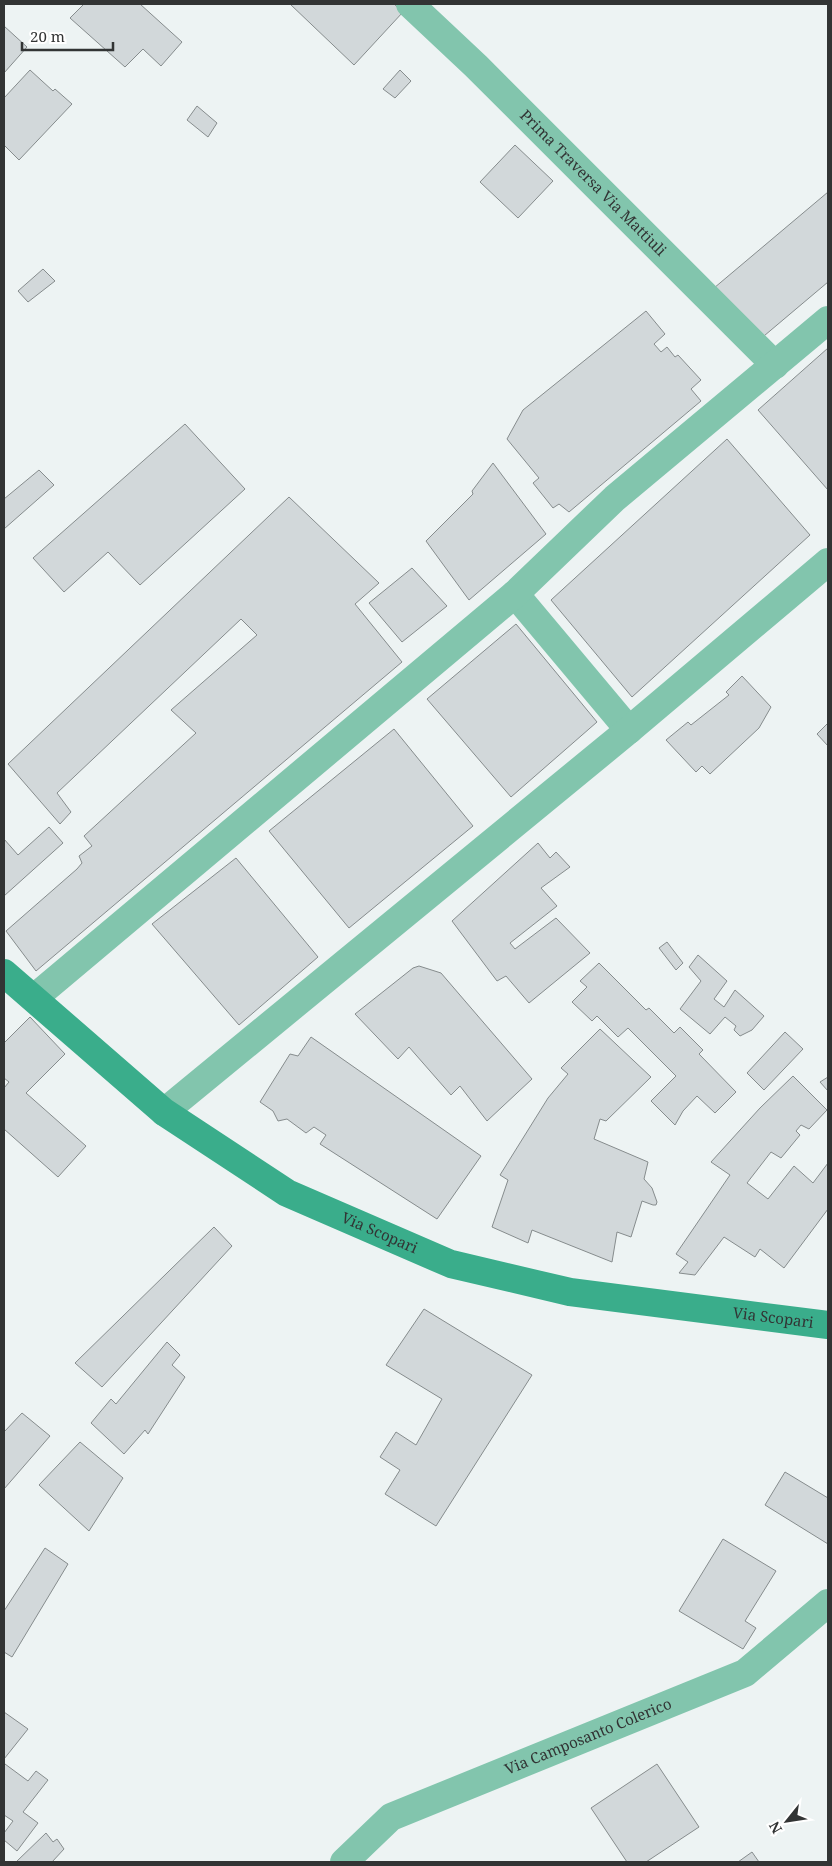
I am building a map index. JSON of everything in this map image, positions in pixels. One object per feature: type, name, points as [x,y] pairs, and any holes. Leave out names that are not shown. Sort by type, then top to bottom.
[{"type":"street","name":"Prima Traversa Via Mattiuli","points":[[410,4],[476,66],[775,365]]},
{"type":"street","points":[[34,998],[515,594],[615,498],[828,320]]},
{"type":"street","points":[[164,1112],[629,730],[828,562]]},
{"type":"street","points":[[515,594],[629,730]]},
{"type":"street","name":"Via Scopari","points":[[4,973],[164,1112],[287,1193],[451,1264],[570,1292],[828,1324]]},
{"type":"street","name":"Via Camposanto Colerico","points":[[344,1862],[392,1817],[745,1672],[828,1603]]},
{"type":"building","points":[[84,4],[140,4],[182,42],[161,66],[143,49],[125,67],[70,18]]},
{"type":"building","points":[[290,4],[394,4],[403,12],[354,65]]},
{"type":"building","points":[[4,26],[27,47],[4,73]]},
{"type":"building","points":[[30,70],[53,91],[55,89],[72,104],[19,160],[4,145],[4,98]]},
{"type":"building","points":[[400,70],[411,81],[395,98],[383,89]]},
{"type":"building","points":[[197,106],[217,123],[208,137],[187,120]]},
{"type":"building","points":[[515,145],[553,181],[518,218],[480,182]]},
{"type":"building","points":[[828,192],[828,282],[758,341],[714,288]]},
{"type":"building","points":[[43,269],[55,281],[28,302],[18,291]]},
{"type":"building","points":[[646,311],[665,334],[654,344],[661,352],[667,347],[675,357],[678,355],[701,380],[691,389],[701,401],[569,512],[559,504],[553,508],[533,483],[539,478],[507,439],[523,410]]},
{"type":"building","points":[[828,348],[828,490],[758,410]]},
{"type":"building","points":[[185,424],[245,489],[140,585],[108,552],[64,592],[33,558]]},
{"type":"building","points":[[727,439],[810,535],[632,697],[551,600]]},
{"type":"building","points":[[493,463],[546,534],[469,600],[426,541],[473,494],[472,491]]},
{"type":"building","points":[[39,470],[54,485],[4,529],[4,499]]},
{"type":"building","points":[[289,497],[379,583],[355,604],[402,662],[36,971],[6,931],[82,863],[79,856],[92,846],[84,836],[196,733],[171,710],[257,635],[241,619],[57,793],[71,812],[60,824],[8,764]]},
{"type":"building","points":[[412,568],[447,606],[402,642],[369,603]]},
{"type":"building","points":[[516,624],[597,722],[511,797],[427,699]]},
{"type":"building","points":[[742,676],[771,707],[759,728],[710,774],[702,766],[696,772],[666,740],[688,722],[691,725],[729,695],[726,692]]},
{"type":"building","points":[[828,723],[828,746],[817,734]]},
{"type":"building","points":[[394,729],[473,826],[349,928],[269,831]]},
{"type":"building","points":[[49,827],[63,843],[4,896],[4,839],[18,855]]},
{"type":"building","points":[[538,843],[550,858],[556,852],[570,867],[541,888],[557,906],[510,943],[515,949],[556,918],[590,953],[529,1003],[506,976],[497,981],[452,921]]},
{"type":"building","points":[[236,858],[318,957],[239,1025],[152,924]]},
{"type":"building","points":[[667,942],[683,963],[676,970],[659,948]]},
{"type":"building","points":[[698,955],[727,981],[714,999],[724,1007],[735,990],[764,1016],[752,1030],[740,1036],[734,1030],[736,1026],[725,1017],[710,1034],[680,1009],[701,981],[689,967]]},
{"type":"building","points":[[599,963],[646,1010],[649,1008],[674,1033],[680,1027],[703,1050],[699,1054],[736,1092],[715,1113],[697,1096],[683,1111],[675,1125],[651,1101],[676,1076],[628,1028],[618,1037],[597,1016],[592,1021],[572,1002],[587,987],[580,981]]},
{"type":"building","points":[[419,966],[441,973],[532,1079],[487,1121],[460,1086],[451,1095],[409,1047],[398,1059],[355,1014],[413,968]]},
{"type":"building","points":[[30,1017],[65,1054],[26,1093],[86,1146],[58,1177],[4,1129],[4,1088],[9,1082],[4,1078],[4,1043]]},
{"type":"building","points":[[600,1029],[651,1077],[606,1121],[600,1119],[594,1139],[648,1162],[644,1179],[652,1188],[657,1202],[656,1205],[653,1205],[642,1201],[631,1237],[617,1232],[612,1262],[532,1230],[528,1243],[492,1227],[508,1180],[500,1175],[548,1098],[568,1074],[561,1068]]},
{"type":"building","points":[[785,1032],[803,1049],[764,1090],[747,1073]]},
{"type":"building","points":[[311,1037],[481,1156],[437,1219],[320,1144],[326,1135],[314,1127],[306,1133],[287,1119],[278,1121],[273,1111],[260,1102],[290,1054],[298,1056]]},
{"type":"building","points":[[793,1076],[827,1110],[809,1129],[801,1125],[796,1131],[800,1135],[781,1158],[771,1152],[747,1183],[768,1199],[794,1166],[813,1183],[828,1163],[828,1209],[784,1268],[760,1249],[755,1257],[724,1237],[695,1275],[679,1273],[688,1262],[676,1254],[730,1175],[711,1162],[760,1108]]},
{"type":"building","points":[[828,1077],[828,1091],[820,1082]]},
{"type":"building","points":[[214,1227],[232,1246],[102,1387],[75,1363]]},
{"type":"building","points":[[424,1309],[532,1375],[436,1526],[385,1494],[400,1470],[380,1457],[396,1432],[416,1445],[442,1399],[386,1365]]},
{"type":"building","points":[[167,1342],[180,1355],[172,1365],[185,1377],[148,1434],[145,1430],[124,1454],[91,1423],[111,1399],[116,1404]]},
{"type":"building","points":[[22,1413],[50,1436],[4,1489],[4,1432]]},
{"type":"building","points":[[80,1442],[123,1478],[89,1531],[39,1485]]},
{"type":"building","points":[[785,1472],[828,1498],[828,1544],[765,1505]]},
{"type":"building","points":[[723,1539],[776,1571],[745,1621],[756,1628],[743,1649],[679,1611]]},
{"type":"building","points":[[45,1548],[68,1564],[12,1657],[4,1652],[4,1611]]},
{"type":"building","points":[[4,1712],[28,1729],[4,1759]]},
{"type":"building","points":[[5,1764],[28,1781],[36,1771],[48,1780],[23,1812],[38,1823],[17,1851],[4,1840],[4,1833],[13,1821],[4,1815]]},
{"type":"building","points":[[657,1764],[699,1827],[646,1862],[627,1862],[591,1808]]},
{"type":"building","points":[[46,1833],[53,1842],[57,1839],[64,1849],[52,1862],[16,1862]]},
{"type":"building","points":[[752,1852],[759,1862],[738,1862]]}]
